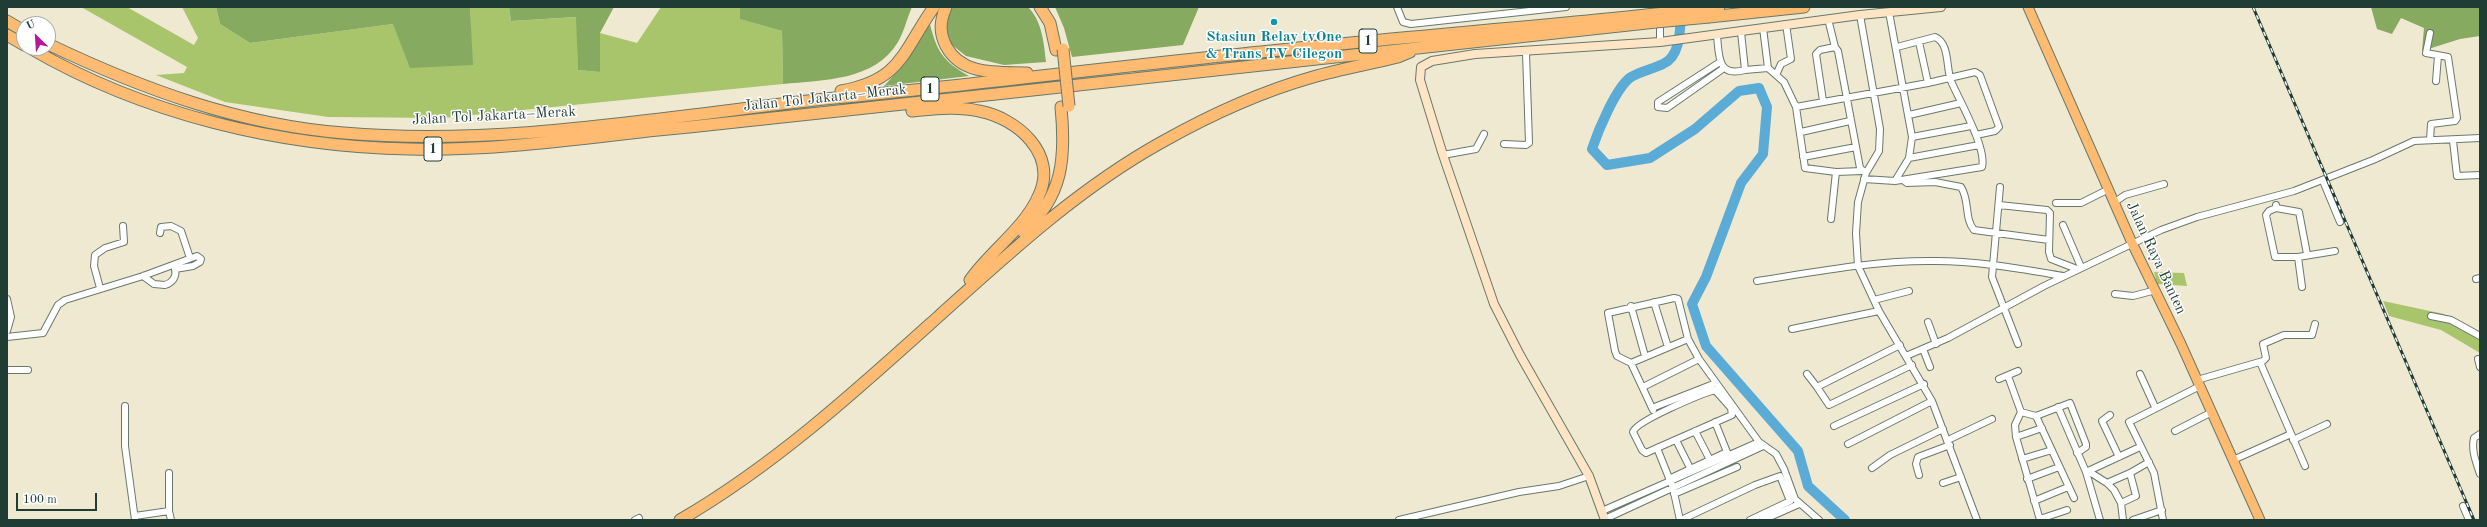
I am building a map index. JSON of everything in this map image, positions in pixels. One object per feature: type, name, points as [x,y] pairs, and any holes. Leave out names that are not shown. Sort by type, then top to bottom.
[{"type":"highway","points":[[781,104],[787,99],[860,88],[881,78],[890,72],[908,50],[934,7]]},
{"type":"highway","points":[[946,7],[940,27],[942,36],[953,57],[964,65],[992,72],[1080,73]]},
{"type":"highway","points":[[1040,7],[1050,23],[1059,50]]},
{"type":"highway","points":[[1042,225],[1060,193],[1068,167],[1071,137],[1065,107],[1058,26],[1048,7]]},
{"type":"highway","name":"Jalan Tol Jakarta–Merak","points":[[56,48],[154,91],[195,104],[291,126],[343,133],[412,137],[550,130],[1080,73],[1231,55],[1657,14],[1804,7]]},
{"type":"highway","name":"Jalan Tol Jakarta–Merak","points":[[46,56],[92,80],[193,117],[289,138],[342,146],[411,150],[469,148],[555,142],[851,111],[1280,61],[1414,48],[1657,14]]},
{"type":"highway","points":[[7,21],[16,26]]},
{"type":"highway","points":[[7,35],[16,40]]},
{"type":"highway","points":[[680,520],[724,493],[780,453],[852,393],[1042,225],[1118,169],[1160,142],[1213,115],[1288,85],[1315,76],[1404,56],[1414,48]]},
{"type":"highway","points":[[671,520],[739,477],[803,428],[886,357],[1028,228],[1043,211],[1054,192],[1063,160],[1065,107]]},
{"type":"highway","points":[[851,111],[859,114],[957,108],[977,110],[1003,119],[1023,133],[1034,145],[1042,161],[1044,173],[1039,196],[1025,216],[970,280]]},
{"type":"main road","name":"Jalan Raya Banten","points":[[2028,7],[2132,243],[2156,290],[2198,383],[2235,459],[2260,520]]},
{"type":"street","points":[[1397,7],[1401,21],[1406,24],[1527,9],[1566,7]]},
{"type":"street","points":[[1604,517],[1589,476],[1520,356],[1494,304],[1443,155],[1420,80],[1421,67],[1432,61],[1475,54],[1526,52],[1663,42],[1741,32],[1786,24],[1941,7]]},
{"type":"street","points":[[1890,12],[1912,137],[1909,158],[1895,181]]},
{"type":"street","points":[[1657,14],[1663,42]]},
{"type":"street","points":[[1860,15],[1875,93],[1881,144],[1875,160],[1864,174],[1858,202],[1856,234],[1858,266],[1879,311],[1924,384],[1932,401],[1977,520]]},
{"type":"street","points":[[1828,19],[1835,47],[1838,51],[1850,121],[1864,174]]},
{"type":"street","points":[[1776,75],[1782,64],[1791,59],[1786,24]]},
{"type":"street","points":[[1763,28],[1768,68],[1784,82],[1796,107],[1801,132],[1805,168],[1864,174],[1895,181],[1980,169],[1983,163],[1976,135],[1950,79],[1945,52],[1940,41],[1935,37],[1897,47]]},
{"type":"street","points":[[1741,32],[1745,70]]},
{"type":"street","points":[[2430,33],[2426,52],[2438,56],[2446,56],[2450,61],[2457,118],[2455,121],[2431,124],[2430,140]]},
{"type":"street","points":[[1715,35],[1720,62],[1724,68],[1735,73],[1745,70],[1768,68]]},
{"type":"street","points":[[1919,42],[1928,83]]},
{"type":"street","points":[[1823,101],[1816,54],[1820,50],[1835,47]]},
{"type":"street","points":[[1504,144],[1526,145],[1529,142],[1526,52]]},
{"type":"street","points":[[2436,81],[2438,56]]},
{"type":"street","points":[[1720,62],[1658,102],[1658,107],[1667,108],[1724,68]]},
{"type":"street","points":[[1796,107],[1950,79],[1975,72],[1980,76],[1999,127],[1995,131],[1976,135]]},
{"type":"street","points":[[1909,115],[1961,103]]},
{"type":"street","points":[[1801,132],[1850,121]]},
{"type":"street","points":[[1912,137],[1971,126]]},
{"type":"street","points":[[1443,155],[1476,149],[1484,134]]},
{"type":"street","points":[[1906,356],[1936,344],[2079,268],[2132,243],[2197,217],[2274,198],[2322,181],[2414,141],[2453,141],[2480,138]]},
{"type":"street","points":[[2453,141],[2457,176],[2480,175]]},
{"type":"street","points":[[1909,158],[1979,145]]},
{"type":"street","points":[[1803,157],[1856,146]]},
{"type":"street","points":[[1832,219],[1836,172]]},
{"type":"street","points":[[1903,180],[1908,183],[1935,182],[1961,187],[1968,204],[1968,220],[1970,226],[1974,230],[2049,240]]},
{"type":"street","points":[[2322,181],[2340,222]]},
{"type":"street","points":[[2115,202],[2125,195],[2164,184]]},
{"type":"street","points":[[2000,187],[1992,277],[2018,344]]},
{"type":"street","points":[[2056,202],[2081,203],[2109,189]]},
{"type":"street","points":[[2274,198],[2276,208]]},
{"type":"street","points":[[1999,204],[2047,210],[2050,213],[2049,240],[2051,259],[2079,268]]},
{"type":"street","points":[[2307,254],[2299,212],[2276,208],[2269,211],[2266,216],[2273,254],[2282,258],[2334,251]]},
{"type":"street","points":[[2063,225],[2079,268]]},
{"type":"street","points":[[100,288],[94,266],[94,254],[105,248],[124,242],[123,226]]},
{"type":"street","points":[[160,232],[161,227],[166,226],[181,231],[190,258]]},
{"type":"street","points":[[7,337],[43,333],[61,302],[100,288],[172,268],[193,266],[201,261],[198,256],[190,258],[172,268]]},
{"type":"street","points":[[2298,257],[2302,287]]},
{"type":"street","points":[[1757,281],[1858,266],[1932,261],[1993,265],[2063,276]]},
{"type":"street","points":[[143,276],[154,284],[165,285],[174,279],[176,275],[172,268]]},
{"type":"street","points":[[2115,294],[2133,296],[2156,290]]},
{"type":"street","points":[[1874,300],[1909,291]]},
{"type":"street","points":[[7,299],[11,318],[7,331]]},
{"type":"street","points":[[1656,415],[1631,363],[1617,356],[1608,316],[1611,311],[1631,306],[1678,299],[1688,339],[1699,360],[1761,444],[1776,454],[1784,469],[1793,495],[1799,504],[1819,520]]},
{"type":"street","points":[[1654,302],[1668,347]]},
{"type":"street","points":[[1631,306],[1645,356]]},
{"type":"street","points":[[1792,329],[1879,311]]},
{"type":"street","points":[[2431,316],[2451,320],[2480,336]]},
{"type":"street","points":[[1928,322],[1936,344]]},
{"type":"street","points":[[2163,520],[2159,491],[2149,462],[2129,422],[2198,383],[2260,362],[2266,358],[2263,344],[2284,335],[2312,335],[2315,324]]},
{"type":"street","points":[[1631,363],[1688,339]]},
{"type":"street","points":[[1817,387],[1900,345]]},
{"type":"street","points":[[1923,349],[1930,367]]},
{"type":"street","points":[[2478,359],[2480,367]]},
{"type":"street","points":[[1643,387],[1699,360]]},
{"type":"street","points":[[2260,362],[2305,466]]},
{"type":"street","points":[[1807,374],[1829,405],[1912,365]]},
{"type":"street","points":[[7,370],[28,370]]},
{"type":"street","points":[[1999,379],[2018,371]]},
{"type":"street","points":[[2140,374],[2155,407]]},
{"type":"street","points":[[2008,376],[2021,412],[2015,425],[2016,437],[2040,519],[2067,510]]},
{"type":"street","points":[[1652,408],[1716,383]]},
{"type":"street","points":[[1834,426],[1924,384]]},
{"type":"street","points":[[1715,390],[1733,413],[1715,422],[1658,448],[1643,452],[1633,432],[1635,428],[1656,415],[1715,390]]},
{"type":"street","points":[[1848,444],[1932,401]]},
{"type":"street","points":[[2021,412],[2036,416],[2068,403],[2071,404],[2086,444],[2086,447],[2077,452]]},
{"type":"street","points":[[125,406],[125,446],[135,518],[169,511]]},
{"type":"street","points":[[2058,407],[2077,452],[2087,471],[2100,520]]},
{"type":"street","points":[[2175,431],[2212,412]]},
{"type":"street","points":[[2110,415],[2102,421],[2119,457]]},
{"type":"street","points":[[2036,416],[2074,498]]},
{"type":"street","points":[[1919,475],[1916,464],[1918,457],[1949,443],[1992,419]]},
{"type":"street","points":[[1672,486],[1690,468],[1725,453],[1728,449],[1715,422]]},
{"type":"street","points":[[2235,459],[2327,424]]},
{"type":"street","points":[[1872,468],[1890,455],[1943,428]]},
{"type":"street","points":[[2016,437],[2042,428]]},
{"type":"street","points":[[1695,431],[1710,460]]},
{"type":"street","points":[[2479,471],[2473,452],[2473,441],[2474,438],[2480,434]]},
{"type":"street","points":[[1676,440],[1690,468]]},
{"type":"street","points":[[1672,486],[1761,444]]},
{"type":"street","points":[[2087,471],[2140,446]]},
{"type":"street","points":[[1658,448],[1672,486],[1680,520],[1755,485],[1780,476],[1790,501],[1750,520]]},
{"type":"street","points":[[2022,459],[2052,450]]},
{"type":"street","points":[[2107,484],[2149,462]]},
{"type":"street","points":[[1604,517],[1622,502],[1737,467]]},
{"type":"street","points":[[2028,479],[2059,467]]},
{"type":"street","points":[[2087,471],[2114,490],[2121,503],[2123,520]]},
{"type":"street","points":[[169,472],[169,511],[171,520]]},
{"type":"street","points":[[2121,503],[2136,496],[2130,473]]},
{"type":"street","points":[[1399,520],[1519,492],[1559,486],[1589,476]]},
{"type":"street","points":[[1943,483],[1961,477]]},
{"type":"street","points":[[2034,500],[2068,487]]},
{"type":"street","points":[[1604,517],[1626,509],[1661,490]]},
{"type":"street","points":[[1622,502],[1626,509]]},
{"type":"street","points":[[1763,520],[1799,504]]},
{"type":"street","points":[[2463,506],[2469,520]]},
{"type":"street","points":[[2133,520],[2162,510]]},
{"type":"green space","points":[[81,7],[127,7],[194,45],[198,38],[182,7],[216,7],[220,24],[250,43],[393,24],[472,65],[470,7],[509,7],[511,21],[577,17],[578,70],[600,72],[600,33],[637,43],[661,7],[740,7],[741,19],[782,31],[783,84],[443,118],[328,117],[225,102],[156,75],[184,73],[187,67]]},
{"type":"green space","points":[[216,7],[470,7],[473,65],[410,68],[393,24],[250,43],[220,24]]},
{"type":"green space","points":[[509,7],[614,7],[600,33],[600,72],[578,70],[576,17],[511,21]]},
{"type":"green space","points":[[740,7],[912,7],[898,42],[888,55],[876,64],[847,76],[783,84],[782,31],[740,19]]},
{"type":"green space","points":[[950,7],[1028,7],[1033,13],[1042,33],[1046,62],[1004,65],[966,56],[946,40],[944,15]]},
{"type":"green space","points":[[1055,7],[1199,7],[1183,45],[1072,57],[1064,28]]},
{"type":"green space","points":[[2371,7],[2480,7],[2480,36],[2460,39],[2422,51],[2424,28],[2401,18],[2392,34],[2377,29]]},
{"type":"green space","points":[[929,20],[934,39],[946,60],[969,76],[884,86],[905,63]]},
{"type":"green space","points":[[2154,272],[2184,273],[2187,286],[2157,284]]},
{"type":"green space","points":[[2383,301],[2444,314],[2480,335],[2480,353],[2441,330],[2389,316]]},
{"type":"waterway","points":[[1681,12],[1678,41],[1673,55],[1663,64],[1635,75],[1625,82],[1608,110],[1592,149],[1607,165],[1650,158],[1695,129],[1739,91],[1759,88],[1767,107],[1763,154],[1741,183],[1706,277],[1692,304],[1706,346],[1798,451],[1808,486],[1845,520]]},
{"type":"railway","points":[[2253,7],[2474,520]]},
{"type":"place","name":"Stasiun Relay tvOne & Trans TV Cilegon","points":[[1274,22]]}]
